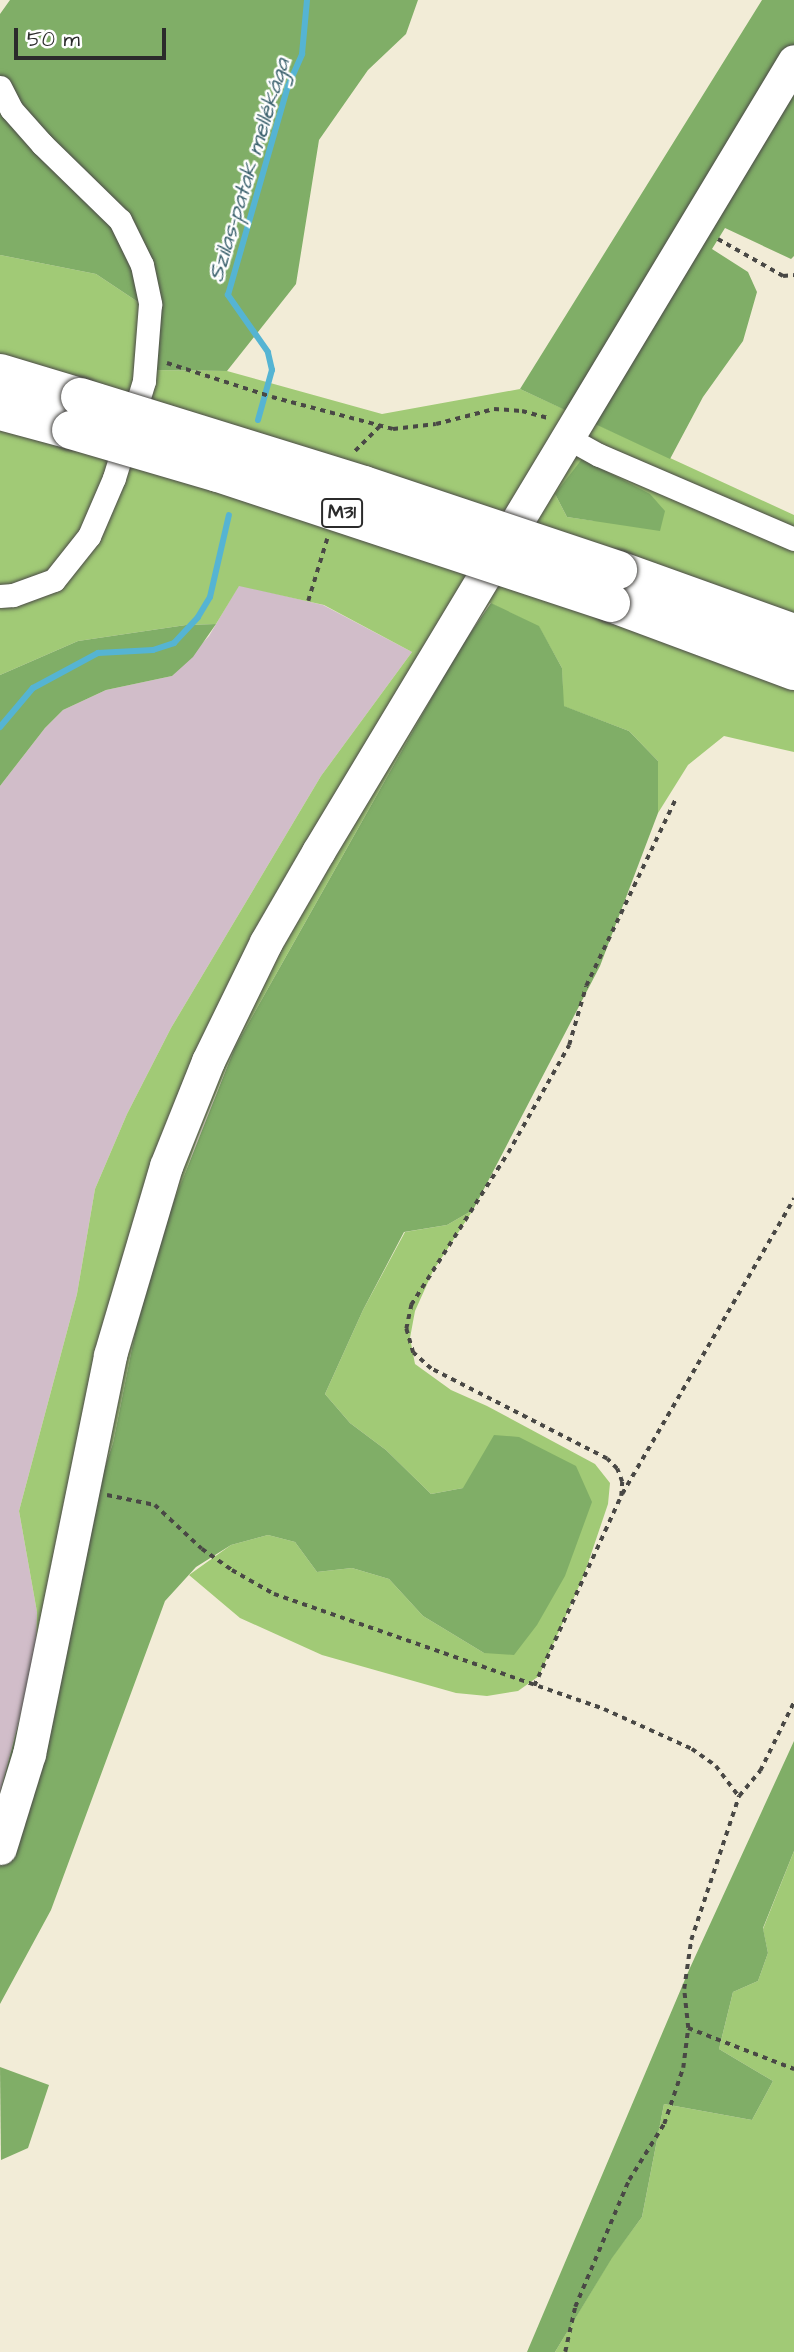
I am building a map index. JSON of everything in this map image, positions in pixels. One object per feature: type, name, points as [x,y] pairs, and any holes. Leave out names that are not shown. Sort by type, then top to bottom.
[{"type":"highway","name":"M31","points":[[0,373],[75,413],[245,482],[614,587],[794,633]]},
{"type":"highway","name":"M31","points":[[0,411],[75,413]]},
{"type":"highway","name":"M31","points":[[614,587],[794,671]]},
{"type":"main road","points":[[0,1847],[29,1754],[80,1491],[110,1356],[137,1256],[186,1112],[236,1000],[318,852],[794,61]]},
{"type":"street","points":[[0,88],[11,109],[42,144],[120,220],[142,265],[150,304],[145,381],[114,478],[89,536],[54,580],[13,595],[0,596]]},
{"type":"street","points":[[571,434],[794,540]]},
{"type":"path","points":[[696,226],[763,266],[783,276],[794,275]]},
{"type":"path","points":[[148,357],[272,397],[393,429],[436,424],[494,409],[522,411],[571,434]]},
{"type":"path","points":[[621,1496],[622,1482],[617,1469],[607,1459],[431,1369],[413,1353],[406,1329],[411,1305],[508,1153],[569,1045],[586,986],[675,800]]},
{"type":"path","points":[[534,1686],[621,1496],[794,1198]]},
{"type":"path","points":[[80,1491],[127,1497],[155,1505],[202,1549],[274,1594],[604,1709],[692,1749],[716,1766],[739,1796]]},
{"type":"path","points":[[565,2352],[575,2307],[629,2180],[664,2124],[683,2068],[688,2028],[684,1990],[691,1940],[739,1796],[760,1771],[794,1702]]},
{"type":"path","points":[[688,2028],[794,2069]]},
{"type":"shaded area","points":[[239,585],[323,605],[412,652],[321,776],[171,1028],[127,1114],[95,1189],[77,1294],[19,1511],[37,1612],[36,1654],[0,1793],[0,786],[45,728],[63,710],[106,690],[172,676],[209,636]]},
{"type":"green space","points":[[10,0],[418,0],[406,34],[368,70],[319,140],[296,284],[227,371],[152,370],[153,312],[96,274],[0,255],[0,14]]},
{"type":"green space","points":[[762,0],[794,0],[794,256],[791,259],[725,228],[712,249],[748,272],[757,292],[743,341],[703,397],[670,459],[520,389]]},
{"type":"green space","points":[[0,255],[96,274],[153,312],[152,370],[227,371],[382,414],[520,389],[794,515],[794,752],[724,736],[688,765],[658,813],[658,761],[629,731],[563,706],[562,668],[539,627],[490,603],[459,649],[235,1047],[197,1139],[142,1298],[113,1443],[36,1654],[37,1612],[19,1511],[77,1294],[95,1189],[127,1114],[171,1028],[321,776],[412,652],[324,605],[239,586],[216,624],[186,625],[78,641],[0,675]],"holes":[[[555,494],[595,521],[567,517]]]},
{"type":"green space","points":[[582,459],[650,494],[665,511],[660,531],[567,517],[555,494]]},
{"type":"green space","points":[[491,603],[539,626],[562,668],[564,706],[629,731],[658,761],[658,813],[600,966],[473,1210],[447,1225],[404,1232],[363,1310],[325,1394],[350,1423],[386,1450],[431,1494],[463,1488],[494,1435],[519,1437],[576,1466],[592,1502],[565,1576],[537,1625],[514,1655],[484,1653],[423,1616],[389,1579],[352,1568],[317,1572],[295,1542],[268,1535],[231,1545],[196,1567],[165,1601],[51,1910],[0,2004],[0,1793],[25,1699],[113,1443],[142,1298],[163,1229],[235,1047],[459,649]]},
{"type":"green space","points":[[216,624],[193,657],[172,676],[106,690],[63,710],[45,728],[0,786],[0,675],[78,641],[186,625]]},
{"type":"green space","points":[[473,1210],[433,1271],[415,1311],[410,1338],[415,1364],[451,1390],[487,1406],[595,1464],[610,1483],[608,1504],[584,1575],[539,1676],[518,1691],[487,1696],[456,1693],[322,1655],[240,1618],[189,1575],[231,1545],[268,1535],[295,1542],[317,1572],[352,1568],[389,1579],[423,1616],[484,1653],[463,1488],[431,1494],[386,1450],[350,1423],[325,1394],[363,1310],[405,1232],[447,1225]]},
{"type":"green space","points":[[794,1741],[794,1851],[763,1928],[768,1953],[758,1981],[733,1992],[719,2049],[773,2081],[752,2120],[664,2104],[642,2217],[612,2258],[555,2352],[527,2352],[689,1970]]},
{"type":"green space","points":[[794,1851],[794,2352],[555,2352],[612,2257],[642,2217],[664,2104],[752,2120],[773,2081],[719,2049],[733,1992],[758,1981],[768,1953],[763,1929]]},
{"type":"green space","points":[[0,2067],[49,2085],[28,2148],[1,2160]]},
{"type":"waterway","name":"Szilas-patak mellékága","points":[[258,420],[272,370],[268,352],[228,295],[288,86],[302,54],[307,0]]},
{"type":"waterway","name":"Szilas-patak mellékága","points":[[0,727],[33,688],[98,653],[153,650],[174,643],[198,617],[210,597],[229,515]]}]
